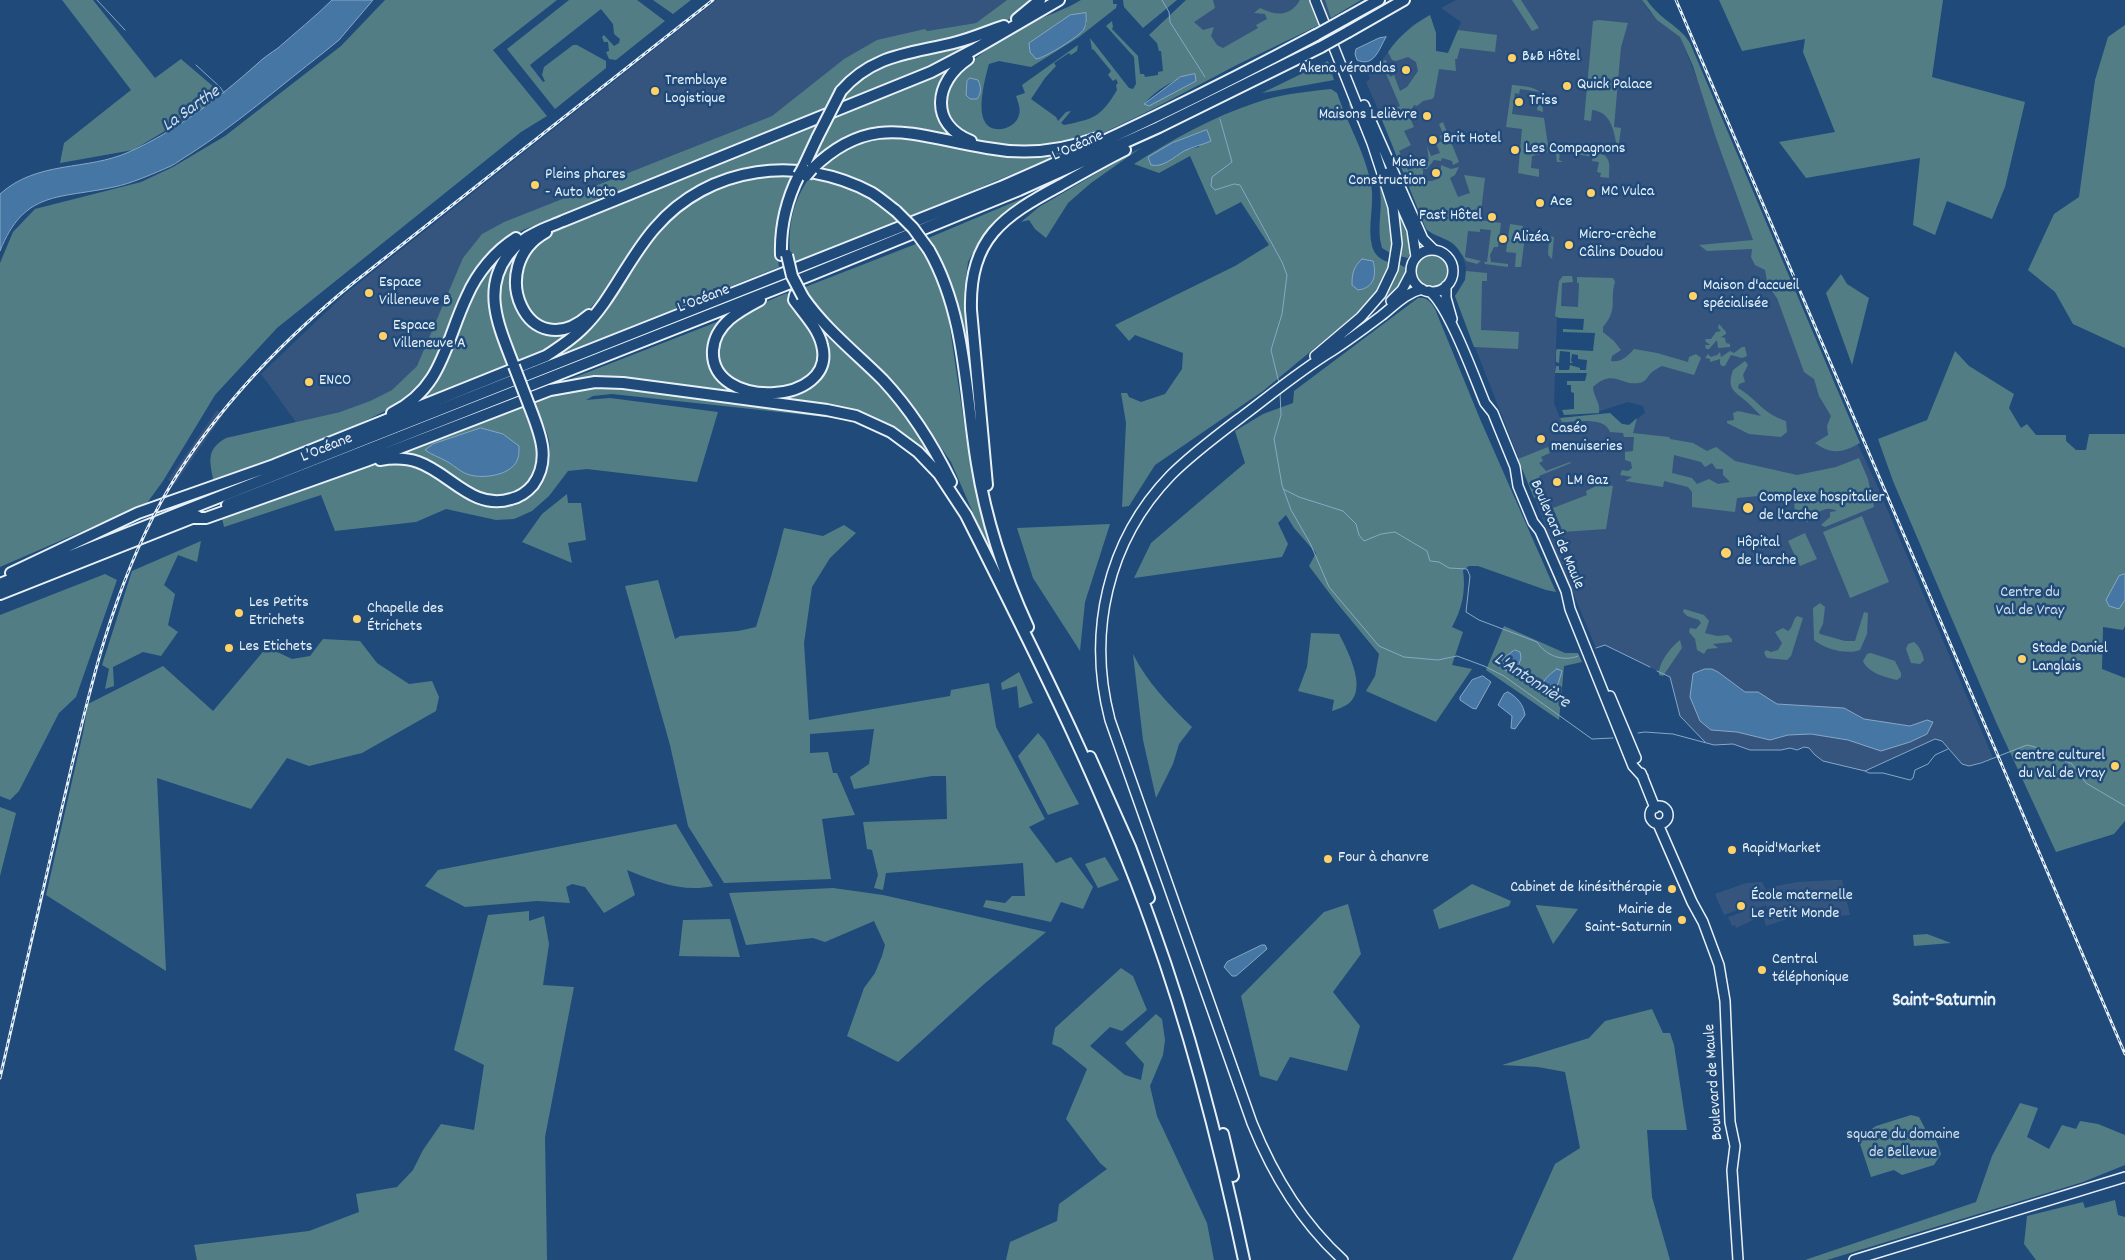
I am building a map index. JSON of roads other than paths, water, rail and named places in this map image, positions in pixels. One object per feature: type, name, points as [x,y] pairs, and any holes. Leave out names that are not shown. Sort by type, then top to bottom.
[{"type":"highway","points":[[1008,151],[1003,148],[974,142],[960,136],[945,119],[941,102],[943,88],[952,72],[1040,0]]},
{"type":"highway","points":[[366,461],[394,459],[417,462],[429,467],[472,495],[490,501],[512,499],[530,489],[537,480],[543,460],[541,438],[494,310],[495,281],[502,262],[514,248],[534,233],[931,72],[1059,0]]},
{"type":"highway","name":"L’Océane","points":[[0,584],[934,214],[1063,160],[1232,79],[1379,0]]},
{"type":"highway","name":"L’Océane","points":[[0,594],[808,276],[1019,190],[1159,127],[1321,47],[1404,0]]},
{"type":"highway","points":[[808,276],[785,289],[745,308],[728,320],[722,327],[716,339],[713,353],[715,365],[724,379],[742,389],[770,393],[795,389],[814,377],[822,366],[823,346],[797,298],[790,272],[784,255],[792,206],[817,138],[841,91],[862,71],[883,59],[1008,28]]},
{"type":"highway","points":[[805,172],[844,144],[871,134],[885,132],[915,133],[989,149],[1037,151],[1071,146],[1094,139],[1132,123],[1142,123]]},
{"type":"highway","points":[[1004,569],[988,490],[971,310],[971,283],[978,258],[989,236],[1010,215],[1047,192],[1151,137],[1159,127]]},
{"type":"highway","points":[[0,578],[138,513],[327,444],[546,356],[582,330],[614,288],[643,243],[666,216],[700,191],[740,175],[779,169],[819,173],[854,184],[873,194],[896,211],[913,228],[929,250],[947,286],[954,314],[981,483],[989,520],[1004,569],[1027,625],[1130,847],[1163,936],[1216,1108],[1251,1260]]},
{"type":"highway","points":[[614,288],[583,320],[576,324],[562,329],[539,326],[522,310],[516,290],[516,274],[522,258],[530,245],[542,235],[620,198]]},
{"type":"highway","points":[[327,444],[333,439],[397,410],[420,393],[445,355],[472,286],[485,267],[501,250],[512,241],[540,226],[620,198]]},
{"type":"highway","points":[[797,298],[894,393],[919,424],[942,464],[1075,739],[1125,854],[1152,926],[1196,1061],[1222,1161],[1244,1260]]},
{"type":"highway","points":[[193,518],[206,518],[366,461],[550,390],[595,382],[623,383],[827,410],[868,421],[900,437],[925,458],[949,488],[966,515]]},
{"type":"main road","points":[[1315,0],[1412,230],[1416,257]]},
{"type":"main road","points":[[1316,360],[1356,335],[1405,297],[1425,290],[1439,290],[1446,286],[1452,275],[1451,263],[1445,255],[1434,250],[1426,243],[1419,231],[1380,144],[1321,0]]},
{"type":"main road","points":[[1298,373],[1369,309],[1381,294],[1394,262],[1397,236],[1394,213],[1372,143],[1353,92]]},
{"type":"main road","points":[[1343,1260],[1317,1234],[1290,1199],[1258,1140],[1107,709],[1101,672],[1101,629],[1104,602],[1114,566],[1131,528],[1154,494],[1180,467],[1397,296],[1411,273],[1412,264],[1416,257],[1424,251],[1434,250]]},
{"type":"main road","points":[[1411,273],[1414,282],[1425,290]]},
{"type":"main road","name":"Boulevard de Maule","points":[[1446,286],[1446,298],[1454,329]]},
{"type":"main road","name":"Boulevard de Maule","points":[[1425,290],[1438,301],[1454,329],[1485,403],[1493,413],[1515,467],[1518,486],[1564,586],[1570,609],[1596,672],[1598,684],[1612,709],[1633,766],[1643,778],[1655,808]]},
{"type":"main road","points":[[1660,806],[1666,809],[1668,815],[1662,823],[1653,822],[1650,816],[1655,808],[1660,806]]},
{"type":"main road","name":"Boulevard de Maule","points":[[1662,823],[1719,965],[1725,1002],[1730,1122],[1735,1146],[1732,1170],[1738,1260]]},
{"type":"main road","points":[[1854,1260],[2125,1177]]},
{"type":"waterway","points":[[97,0],[125,30]]},
{"type":"waterway","name":"L'Antonnière","points":[[1162,0],[1169,12],[1170,22],[1205,77]]},
{"type":"waterway","name":"La Sarthe","points":[[196,65],[224,93]]},
{"type":"waterway","name":"L'Antonnière","points":[[1220,119],[1232,162],[1212,177],[1211,186],[1215,190],[1234,184],[1240,185],[1282,262],[1287,275],[1282,314],[1271,350],[1279,383]]},
{"type":"waterway","name":"L'Antonnière","points":[[1280,392],[1281,415],[1274,439],[1282,485],[1291,510],[1310,543],[1329,587],[1379,646],[1404,657],[1438,660],[1457,656],[1484,666],[1504,676],[1592,739],[1613,738]]},
{"type":"waterway","name":"L'Antonnière","points":[[1283,489],[1299,497],[1343,511],[1356,524],[1359,535],[1364,541],[1381,534],[1395,532],[1427,551],[1430,561],[1439,562],[1449,568],[1467,569],[1470,576],[1466,612],[1479,620],[1537,642],[1545,651],[1555,656],[1561,658],[1578,656]]},
{"type":"waterway","name":"L'Antonnière","points":[[1596,648],[1605,645],[1650,667]]},
{"type":"waterway","name":"L'Antonnière","points":[[1657,671],[1670,677],[1680,716],[1705,742]]},
{"type":"waterway","name":"L'Antonnière","points":[[1638,733],[1673,734],[1714,745],[1733,744],[1750,750],[1781,750],[1790,748],[1797,750],[1804,747],[1809,748],[1823,761],[1865,771],[1935,739],[1942,741],[1962,764],[1969,766],[2027,745],[2039,748],[2072,764],[2086,783],[2125,806]]},
{"type":"waterway","name":"L'Antonnière","points":[[1865,771],[1869,773],[1883,773],[1910,780],[1913,778],[1915,770],[1928,764],[1935,755],[1948,749]]},
{"type":"railway","points":[[0,1078],[73,760],[102,647],[114,610],[143,537],[180,470],[223,411],[246,384],[271,357],[324,307],[713,0]]},
{"type":"railway","points":[[1676,0],[2125,1054]]},
{"type":"place","name":"B&B Hôtel","points":[[1512,58]]},
{"type":"place","name":"Akena vérandas","points":[[1406,70]]},
{"type":"place","name":"Quick Palace","points":[[1567,86]]},
{"type":"place","name":"Tremblaye Logistique","points":[[655,91]]},
{"type":"place","name":"Triss","points":[[1519,102]]},
{"type":"place","name":"Maisons Lelièvre","points":[[1427,116]]},
{"type":"place","name":"Brit Hotel","points":[[1433,140]]},
{"type":"place","name":"Les Compagnons","points":[[1515,150]]},
{"type":"place","name":"Maine Construction","points":[[1436,173]]},
{"type":"place","name":"Pleins phares - Auto Moto","points":[[535,185]]},
{"type":"place","name":"MC Vulca","points":[[1591,193]]},
{"type":"place","name":"Ace","points":[[1540,203]]},
{"type":"place","name":"Fast Hôtel","points":[[1492,217]]},
{"type":"place","name":"Alizéa","points":[[1503,239]]},
{"type":"place","name":"Micro-crèche Câlins Doudou","points":[[1569,245]]},
{"type":"place","name":"Espace Villeneuve B","points":[[369,293]]},
{"type":"place","name":"Maison d'accueil spécialisée","points":[[1693,296]]},
{"type":"place","name":"Espace Villeneuve A","points":[[383,336]]},
{"type":"place","name":"ENCO","points":[[309,382]]},
{"type":"place","name":"Caséo menuiseries","points":[[1541,439]]},
{"type":"place","name":"LM Gaz","points":[[1557,482]]},
{"type":"place","name":"Complexe hospitalier de l'arche","points":[[1748,508]]},
{"type":"place","name":"Hôpital de l'arche","points":[[1726,553]]},
{"type":"place","name":"Les Petits Etrichets","points":[[239,613]]},
{"type":"place","name":"Chapelle des Étrichets","points":[[357,619]]},
{"type":"place","name":"Les Etichets","points":[[229,648]]},
{"type":"place","name":"Stade Daniel Langlais","points":[[2022,659]]},
{"type":"place","name":"centre culturel du Val de Vray","points":[[2115,766]]},
{"type":"place","name":"Rapid'Market","points":[[1732,850]]},
{"type":"place","name":"Four à chanvre","points":[[1328,859]]},
{"type":"place","name":"Cabinet de kinésithérapie","points":[[1672,889]]},
{"type":"place","name":"École maternelle Le Petit Monde","points":[[1741,906]]},
{"type":"place","name":"Mairie de Saint-Saturnin","points":[[1682,920]]},
{"type":"place","name":"Central téléphonique","points":[[1762,970]]},
{"type":"district","name":"Saint-Saturnin","points":[[1944,1002]]},
{"type":"park label","name":"Centre du Val de Vray","points":[[2030,603]]},
{"type":"park label","name":"square du domaine de Bellevue","points":[[1903,1145]]}]
